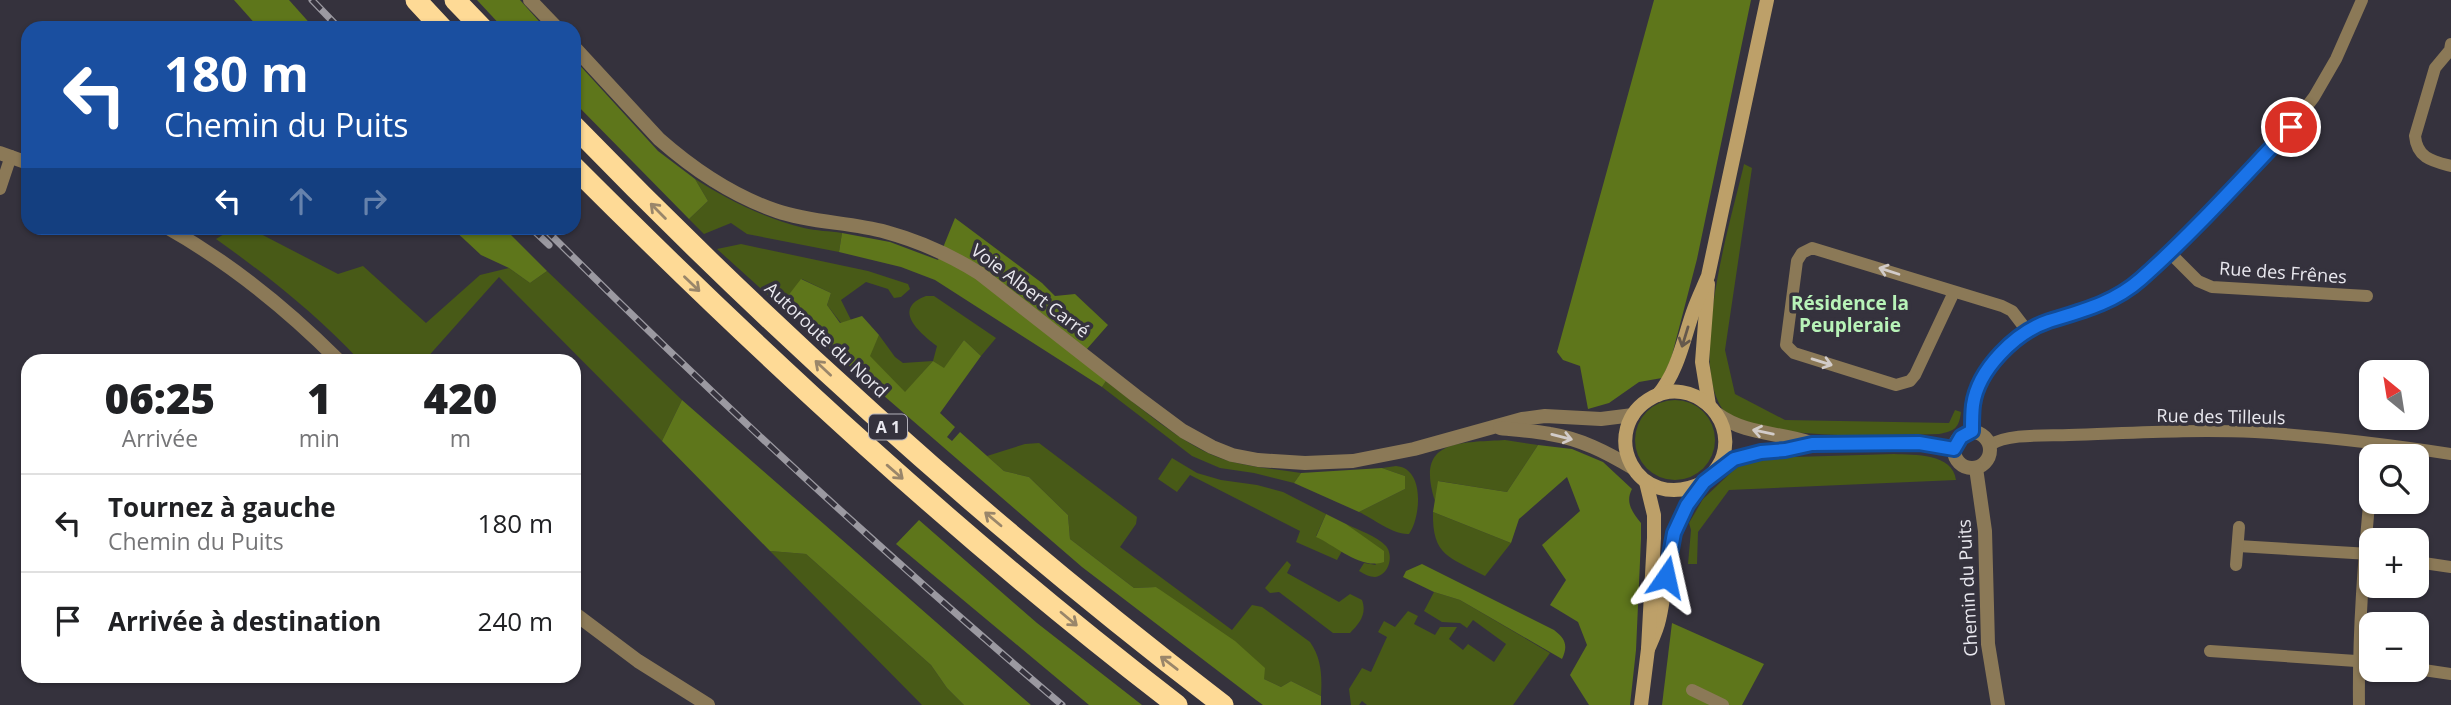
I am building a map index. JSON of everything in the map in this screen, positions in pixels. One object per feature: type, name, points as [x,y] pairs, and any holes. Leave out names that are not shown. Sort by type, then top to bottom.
[{"type":"highway","points":[[416,0],[436,21]]},
{"type":"highway","points":[[455,0],[475,21]]},
{"type":"highway","name":"Autoroute du Nord","points":[[581,133],[743,294],[895,433],[1091,602],[1223,705]]},
{"type":"highway","name":"A 1","points":[[581,174],[686,279],[833,416],[985,548],[1177,705]]},
{"type":"main road","points":[[1648,649],[1659,622],[1674,533],[1687,505],[1720,464],[1726,444],[1722,423],[1713,409],[1702,362],[1708,276],[1767,0]]},
{"type":"main road","points":[[1708,276],[1669,382],[1658,395],[1633,415],[1626,436],[1628,458],[1646,482],[1675,492],[1690,489],[1710,478]]},
{"type":"main road","points":[[1658,395],[1680,392],[1690,394],[1713,409]]},
{"type":"main road","points":[[1641,705],[1648,649],[1654,515],[1646,482]]},
{"type":"street","points":[[530,0],[550,21]]},
{"type":"street","points":[[1972,431],[1973,404],[1979,385],[2000,355],[2028,332],[2047,322],[2078,314],[2111,300],[2139,281],[2291,127],[2314,97],[2336,59],[2362,0]]},
{"type":"street","points":[[2451,44],[2450,50],[2435,68],[2415,136],[2416,147],[2427,160],[2451,166]]},
{"type":"street","name":"Voie Albert Carré","points":[[581,55],[659,139],[730,191],[788,214],[885,232],[952,256],[979,273],[1183,431],[1232,455],[1258,460],[1305,463],[1353,461],[1414,449],[1522,419],[1545,416],[1601,419],[1633,415]]},
{"type":"street","points":[[0,189],[5,155]]},
{"type":"street","points":[[180,235],[203,248],[260,291],[332,354]]},
{"type":"street","points":[[1954,292],[1915,375],[1902,384],[1896,385],[1794,353],[1786,345],[1797,261],[1802,253],[1812,247],[1954,292],[2012,311],[2028,332]]},
{"type":"street","name":"Rue des Frênes","points":[[2169,252],[2198,281],[2212,287],[2367,296]]},
{"type":"street","points":[[1713,409],[1733,425],[1812,444]]},
{"type":"street","name":"Voie Albert Carré","points":[[1495,427],[1549,433],[1572,439],[1596,447],[1633,468]]},
{"type":"street","points":[[1972,431],[1983,435],[1990,445],[1986,461],[1976,468],[1963,467],[1954,449],[1961,437],[1972,431]]},
{"type":"street","name":"Rue des Tilleuls","points":[[1990,445],[2007,439],[2143,432],[2255,432],[2359,448]]},
{"type":"street","points":[[1710,478],[1734,459],[1812,444],[1919,443],[1954,449]]},
{"type":"street","name":"Rue des Tilleuls","points":[[2429,453],[2451,454]]},
{"type":"street","name":"Chemin du Puits","points":[[1976,468],[1985,531],[1989,644],[1998,705]]},
{"type":"street","points":[[2236,565],[2239,527]]},
{"type":"street","points":[[2238,546],[2359,553]]},
{"type":"street","points":[[2429,564],[2451,567]]},
{"type":"street","points":[[581,618],[638,661],[708,705]]},
{"type":"street","points":[[2210,651],[2359,661]]},
{"type":"street","points":[[2429,671],[2451,674]]},
{"type":"street","points":[[2359,705],[2362,682]]},
{"type":"street","points":[[1692,690],[1723,705]]},
{"type":"green space","points":[[234,0],[289,0],[308,21],[253,21]]},
{"type":"green space","points":[[477,0],[520,0],[539,21],[496,21]]},
{"type":"green space","points":[[1654,0],[1751,0],[1697,259],[1671,359],[1662,378],[1639,382],[1609,403],[1588,409],[1580,366],[1563,360],[1557,352]]},
{"type":"green space","points":[[581,67],[658,151],[695,179],[708,201],[689,219],[581,109]]},
{"type":"green space","points":[[1744,164],[1752,168],[1725,350],[1735,394],[1785,420],[1949,423],[1955,410],[1961,412],[1955,428],[1939,434],[1800,433],[1743,424],[1720,405],[1711,377],[1710,342],[1721,261]]},
{"type":"green space","points":[[695,179],[762,214],[809,229],[842,233],[839,252],[747,234],[731,223],[704,234],[689,219],[708,201]]},
{"type":"green space","points":[[955,218],[1042,283],[1055,296],[1075,294],[1108,325],[1079,358],[1106,381],[1102,387],[935,280],[901,267],[839,252],[842,233],[890,242],[938,260]]},
{"type":"green space","points":[[222,235],[263,235],[338,274],[363,266],[426,323],[480,275],[509,268],[530,283],[547,271],[682,400],[662,441],[581,360],[581,354],[576,354],[499,277],[430,354],[353,354],[291,296],[216,239]]},
{"type":"green space","points":[[460,235],[511,235],[547,271],[530,283],[509,268],[481,255]]},
{"type":"green space","points":[[741,244],[868,271],[908,284],[910,289],[901,297],[894,298],[888,289],[866,282],[841,300],[851,320],[841,323],[827,305],[831,293],[802,279],[780,306],[717,249]]},
{"type":"green space","points":[[801,279],[831,293],[827,305],[840,323],[862,316],[879,335],[870,356],[905,392],[933,361],[944,368],[964,340],[981,356],[940,413],[955,427],[947,437],[952,441],[960,432],[1004,471],[1029,477],[1068,515],[1070,539],[1134,588],[1156,587],[1235,641],[1265,668],[1264,679],[1281,687],[1291,681],[1321,696],[1321,705],[1263,705],[1082,567],[780,306]]},
{"type":"green space","points":[[926,296],[934,296],[996,338],[981,356],[964,340],[944,369],[933,361],[937,346],[917,328],[910,314],[916,301]]},
{"type":"green space","points":[[879,335],[895,357],[903,363],[933,361],[905,393],[869,356]]},
{"type":"green space","points":[[1106,381],[1169,430],[1210,454],[1243,464],[1301,473],[1294,483],[1220,468],[1192,456],[1102,387]]},
{"type":"green space","points":[[682,400],[1031,705],[964,705],[947,688],[931,665],[806,554],[770,551],[662,441]]},
{"type":"green space","points":[[1675,400],[1690,403],[1703,412],[1712,425],[1715,440],[1712,455],[1703,468],[1690,477],[1675,480],[1660,477],[1647,468],[1638,455],[1635,440],[1638,425],[1647,412],[1660,403]]},
{"type":"green space","points":[[1505,440],[1538,445],[1507,492],[1439,481],[1435,501],[1430,481],[1431,466],[1436,455],[1457,444]]},
{"type":"green space","points":[[1039,443],[1137,517],[1136,524],[1120,547],[1232,630],[1252,605],[1262,607],[1310,642],[1319,662],[1321,696],[1291,681],[1281,687],[1264,679],[1156,587],[1134,588],[1070,539],[1068,515],[1029,477],[1004,471],[987,456],[1025,444]]},
{"type":"green space","points":[[1538,445],[1572,449],[1603,462],[1632,489],[1629,503],[1641,523],[1641,539],[1636,650],[1630,705],[1589,705],[1570,675],[1587,645],[1578,622],[1550,605],[1566,580],[1542,545],[1580,511],[1567,477],[1519,519],[1511,543],[1433,512],[1438,481],[1507,492]]},
{"type":"green space","points":[[1894,454],[1940,460],[1953,471],[1956,480],[1729,490],[1698,532],[1697,564],[1688,564],[1691,530],[1689,523],[1703,499],[1741,463],[1765,458]]},
{"type":"green space","points":[[1172,458],[1197,473],[1283,492],[1326,514],[1316,536],[1342,551],[1337,560],[1296,542],[1300,531],[1190,475],[1177,492],[1158,479]]},
{"type":"green space","points":[[1396,466],[1412,475],[1418,494],[1416,516],[1409,534],[1390,529],[1359,512],[1405,489],[1405,476],[1382,468]]},
{"type":"green space","points":[[1382,468],[1405,476],[1405,489],[1359,512],[1294,483],[1301,473]]},
{"type":"green space","points":[[1433,512],[1511,543],[1485,576],[1453,559],[1440,547],[1436,538]]},
{"type":"green space","points":[[1326,514],[1346,524],[1384,551],[1384,562],[1366,563],[1316,537]]},
{"type":"green space","points":[[919,520],[1037,623],[1142,705],[1089,705],[896,544]]},
{"type":"green space","points":[[1346,524],[1373,536],[1386,546],[1390,560],[1387,569],[1380,576],[1375,577],[1359,571],[1364,563],[1376,565],[1359,534]]},
{"type":"green space","points":[[770,551],[806,554],[931,665],[947,688],[964,705],[922,705]]},
{"type":"green space","points":[[1287,561],[1291,565],[1287,573],[1339,602],[1350,594],[1362,600],[1362,618],[1350,633],[1333,633],[1279,592],[1270,593],[1265,588]]},
{"type":"green space","points":[[1422,564],[1554,630],[1565,643],[1562,659],[1460,600],[1434,592],[1403,577],[1406,571]]},
{"type":"green space","points":[[1434,592],[1460,600],[1550,653],[1513,705],[1367,705],[1362,701],[1359,705],[1351,705],[1349,689],[1362,668],[1371,672],[1387,637],[1378,632],[1384,621],[1395,627],[1408,611],[1418,616],[1414,624],[1435,635],[1440,627],[1457,627],[1449,639],[1463,650],[1468,644],[1494,662],[1506,644],[1473,620],[1467,628],[1460,623],[1442,622],[1424,611]]},
{"type":"green space","points":[[1672,623],[1764,664],[1742,705],[1662,705]]},
{"type":"railway","points":[[312,0],[332,21]]},
{"type":"railway","points":[[538,235],[549,245]]},
{"type":"railway","points":[[551,235],[798,472],[1062,705]]},
{"type":"district","name":"Résidence la Peupleraie","points":[[1850,314]]},
{"type":"route","points":[[1666,577],[1674,533],[1687,505],[1704,482],[1734,459],[1812,444],[1919,443],[1954,449],[1961,437],[1972,431],[1973,404],[1979,385],[2000,355],[2028,332],[2047,322],[2097,307],[2139,281],[2291,127]]}]
